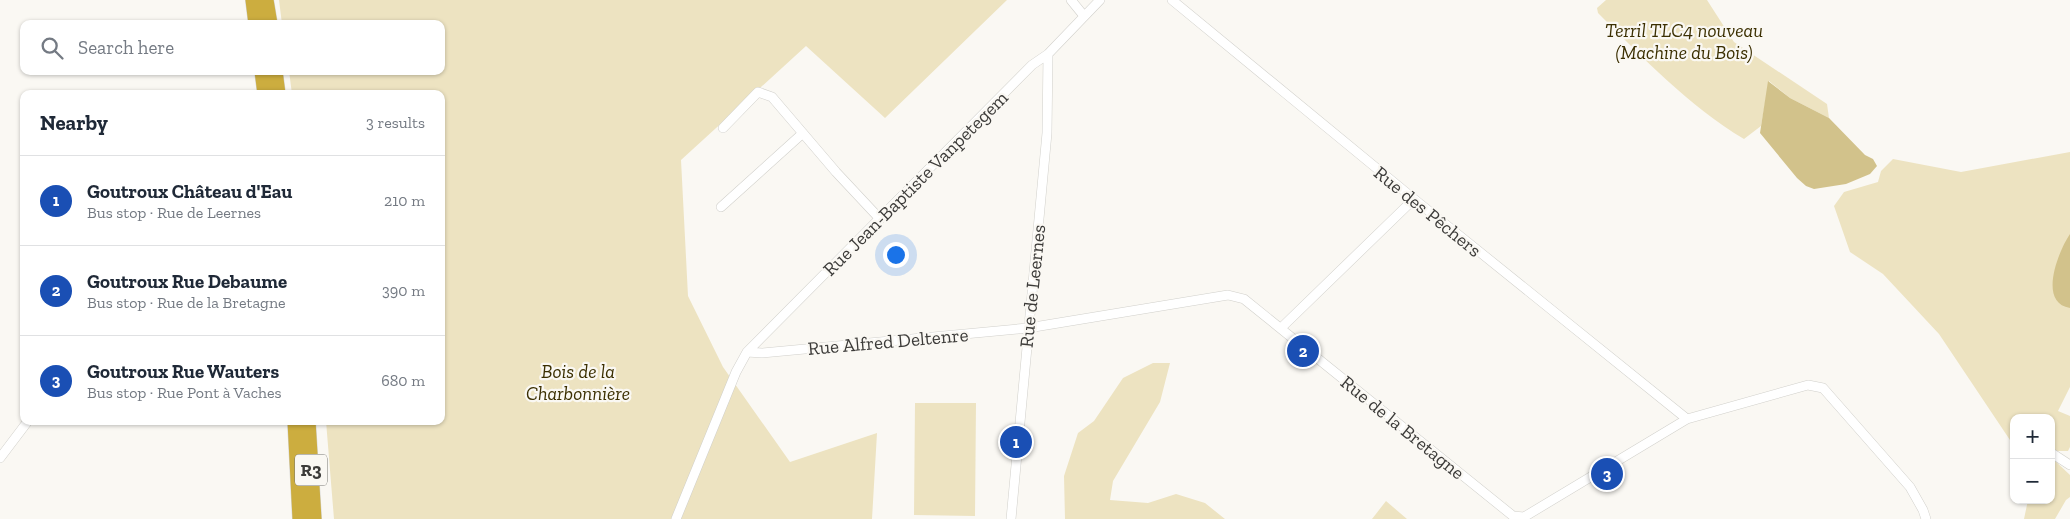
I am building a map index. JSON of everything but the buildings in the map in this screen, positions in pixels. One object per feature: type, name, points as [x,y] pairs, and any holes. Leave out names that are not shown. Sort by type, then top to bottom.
[{"type":"highway","points":[[253,0],[256,20]]},
{"type":"highway","points":[[266,0],[269,20]]},
{"type":"highway","points":[[263,75],[264,90]]},
{"type":"highway","points":[[276,75],[277,90]]},
{"type":"highway","name":"R3","points":[[295,425],[300,519]]},
{"type":"highway","name":"R3","points":[[308,425],[314,519]]},
{"type":"street","points":[[1071,0],[1084,16]]},
{"type":"street","name":"Rue Jean-Baptiste Vanpetegem","points":[[676,519],[736,372],[748,352],[1032,65],[1048,54],[1100,0]]},
{"type":"street","name":"Rue des Pêchers","points":[[1172,0],[1414,199],[1687,419]]},
{"type":"street","name":"Rue de Leernes","points":[[1011,519],[1047,134],[1048,54]]},
{"type":"street","points":[[723,128],[758,92],[772,97],[880,220]]},
{"type":"street","points":[[721,207],[803,133]]},
{"type":"street","points":[[1281,328],[1414,199]]},
{"type":"street","name":"Rue de la Bretagne","points":[[1028,328],[1228,295],[1244,299],[1513,516],[1524,517],[1687,419]]},
{"type":"street","name":"Rue Alfred Deltenre","points":[[748,352],[1028,328]]},
{"type":"street","points":[[1687,419],[1808,385],[1823,388],[1910,486],[1926,519]]},
{"type":"street","points":[[0,458],[25,425]]},
{"type":"street","points":[[2055,455],[2070,465]]},
{"type":"green space","name":"Bois de la Charbonnière","points":[[279,0],[1007,0],[885,118],[806,46],[681,160],[688,296],[723,367],[790,462],[877,433],[872,519],[334,519],[326,425],[445,425],[445,90],[291,90],[290,75],[445,75],[445,20],[282,20]]},
{"type":"green space","name":"Terril TLC4 nouveau (Machine du Bois)","points":[[1606,0],[1707,0],[1734,42],[1827,104],[1829,118],[1790,98],[1769,81],[1761,126],[1744,139],[1704,112],[1649,64],[1598,13],[1597,8]]},
{"type":"green space","points":[[2070,152],[2070,387],[2058,411],[2070,416],[2070,447],[2068,451],[2055,451],[2055,414],[2010,414],[2010,440],[1939,334],[1883,274],[1850,252],[1834,206],[1844,192],[1878,182],[1881,171],[1893,159],[1961,172]]},
{"type":"green space","points":[[1153,363],[1170,363],[1160,402],[1113,481],[1110,500],[1148,503],[1176,494],[1205,503],[1225,519],[1065,519],[1064,476],[1078,433],[1094,421],[1123,378]]},
{"type":"green space","points":[[915,403],[976,403],[975,516],[914,515]]},
{"type":"green space","points":[[2055,461],[2070,475],[2070,497],[2066,500],[2055,519],[2024,519],[2027,504],[2055,504]]},
{"type":"green space","points":[[1386,501],[1407,519],[1372,519]]},
{"type":"shaded area","points":[[1768,81],[1790,98],[1829,118],[1865,155],[1873,159],[1877,166],[1870,174],[1846,184],[1814,189],[1806,186],[1797,178],[1760,133]]},
{"type":"shaded area","points":[[2070,234],[2070,308],[2060,304],[2055,297],[2053,287],[2056,263]]},
{"type":"place","name":"Goutroux Rue Debaume","points":[[1303,351]]},
{"type":"place","name":"Goutroux Château d'Eau","points":[[1016,442]]},
{"type":"place","name":"Goutroux Rue Wauters","points":[[1607,474]]}]
